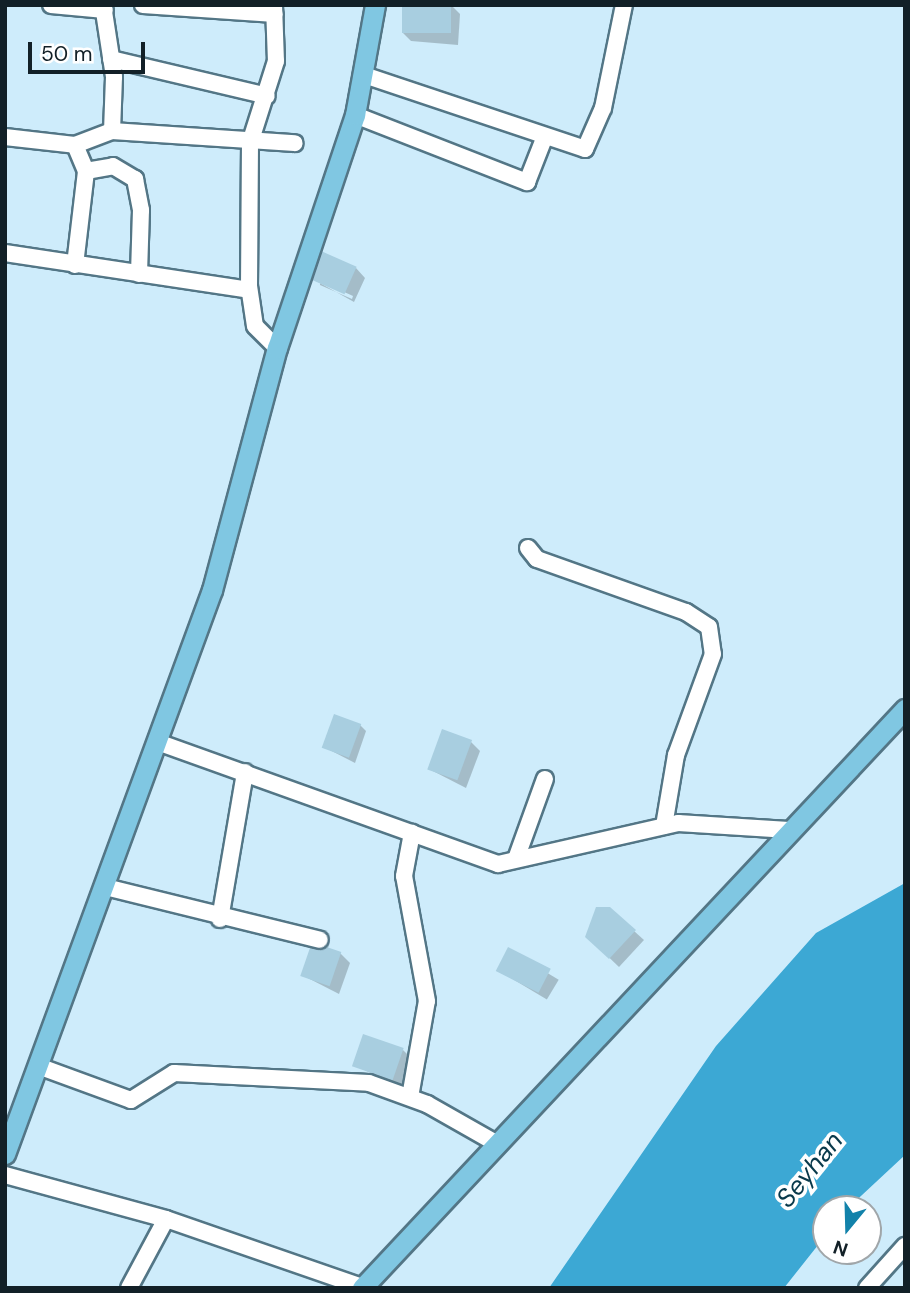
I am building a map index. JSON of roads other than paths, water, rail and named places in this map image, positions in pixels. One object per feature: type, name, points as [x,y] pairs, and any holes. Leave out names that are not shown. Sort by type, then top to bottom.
[{"type":"main road","points":[[5,1154],[160,744],[212,590],[277,348],[355,115],[375,5]]},
{"type":"main road","points":[[362,1287],[494,1142],[905,709]]},
{"type":"street","points":[[51,5],[104,8],[111,59],[112,131]]},
{"type":"street","points":[[143,5],[274,10],[276,61],[250,143],[249,290],[255,326],[277,348]]},
{"type":"street","points":[[364,75],[545,136],[590,146],[624,5]]},
{"type":"street","points":[[111,59],[267,96]]},
{"type":"street","points":[[355,115],[527,182],[545,136]]},
{"type":"street","points":[[5,137],[75,145],[112,131],[250,143],[295,143]]},
{"type":"street","points":[[75,145],[86,171],[75,265]]},
{"type":"street","points":[[86,171],[113,166],[135,179],[141,210],[139,274]]},
{"type":"street","points":[[5,253],[249,290]]},
{"type":"street","points":[[528,548],[537,559],[686,612],[709,627],[713,654],[676,755],[663,826]]},
{"type":"street","points":[[160,744],[498,864],[663,826],[789,830]]},
{"type":"street","points":[[220,919],[245,772]]},
{"type":"street","points":[[516,859],[545,779]]},
{"type":"street","points":[[410,1097],[427,1000],[404,876],[412,832]]},
{"type":"street","points":[[105,887],[220,919],[320,940]]},
{"type":"street","points":[[38,1066],[131,1100],[174,1073],[369,1083],[410,1097],[494,1142]]},
{"type":"street","points":[[5,1175],[166,1219],[362,1287]]},
{"type":"street","points":[[129,1288],[166,1219]]},
{"type":"street","points":[[867,1288],[904,1250]]},
{"type":"water","name":"Seyhan","points":[[905,883],[905,1155],[862,1195],[812,1195],[812,1253],[784,1288],[549,1288],[716,1046],[816,933]]}]
